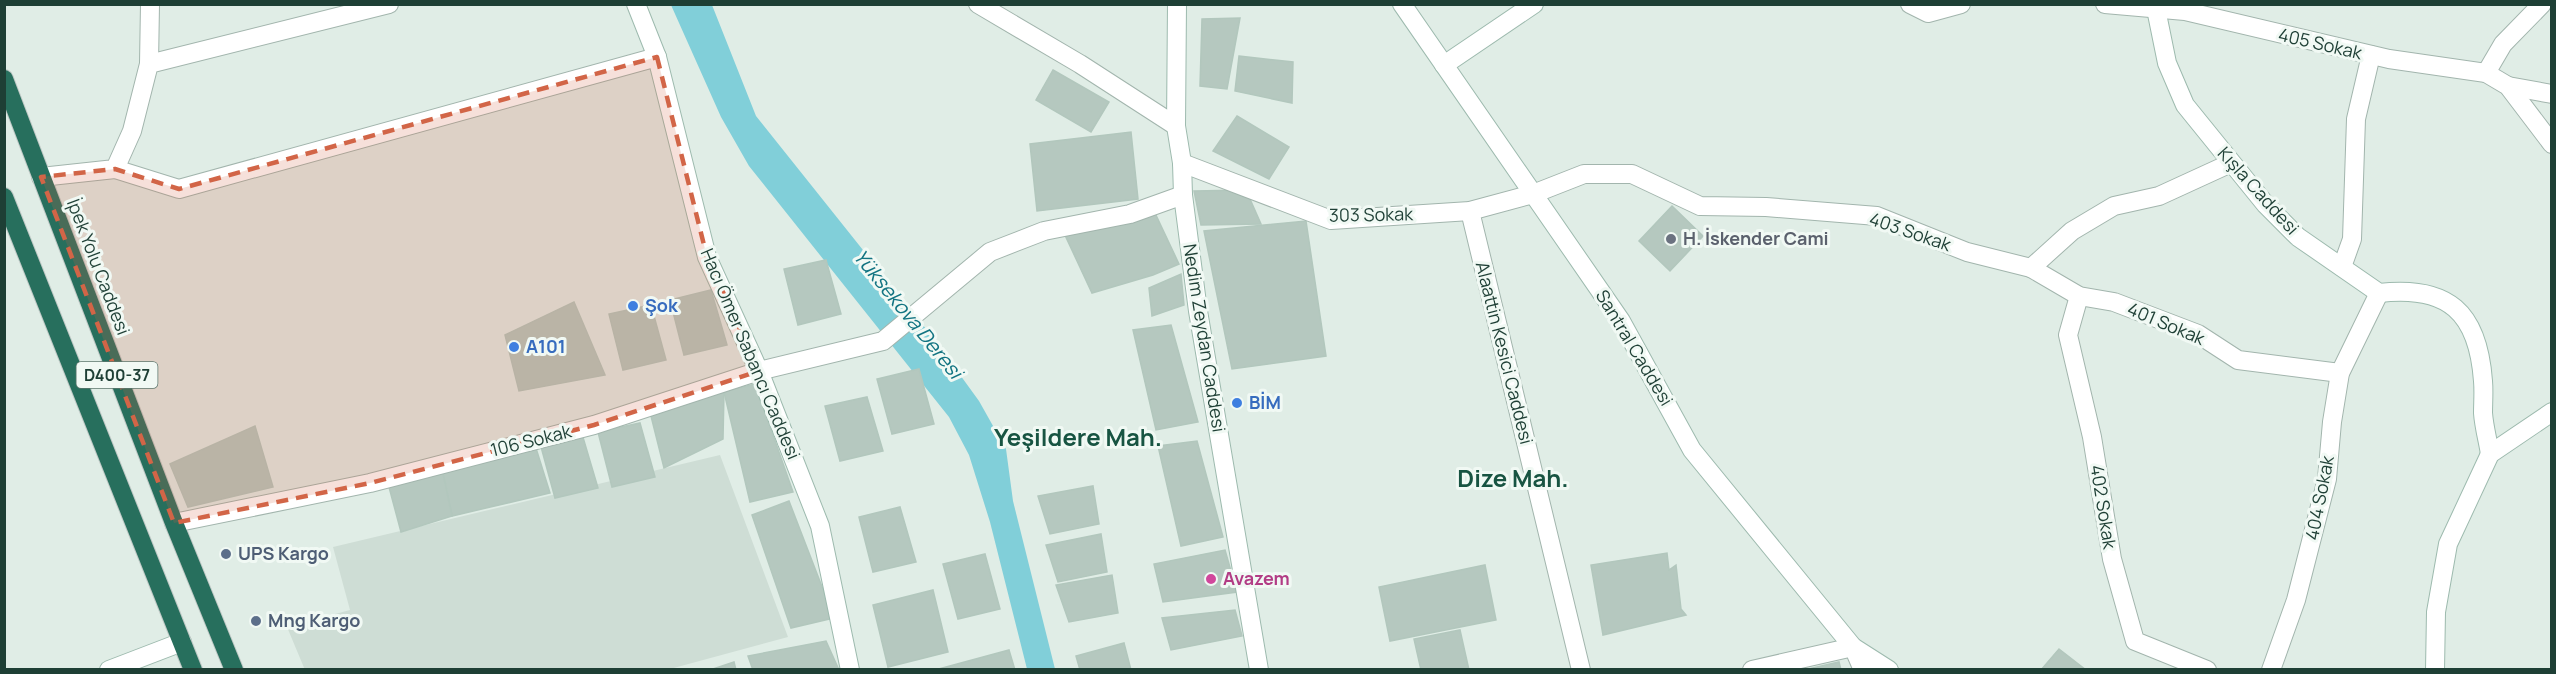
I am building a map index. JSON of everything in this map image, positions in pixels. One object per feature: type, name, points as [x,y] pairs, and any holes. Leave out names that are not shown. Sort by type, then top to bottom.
[{"type":"highway","name":"İpek Yolu Caddesi","points":[[4,79],[174,523],[234,669]]},
{"type":"highway","name":"D400-37","points":[[4,197],[193,669]]},
{"type":"street","points":[[115,169],[132,131],[149,64],[150,4]]},
{"type":"street","points":[[149,64],[389,4]]},
{"type":"street","name":"Hacı Ömer Sabancı Caddesi","points":[[636,4],[657,57],[707,257],[759,371],[820,526],[850,669]]},
{"type":"street","points":[[978,4],[1080,64],[1176,126]]},
{"type":"street","points":[[1005,4],[1012,24]]},
{"type":"street","name":"Nedim Zeydan Caddesi","points":[[1177,4],[1176,126],[1182,163],[1183,195],[1198,311],[1259,669]]},
{"type":"street","name":"Santral Caddesi","points":[[1402,4],[1508,154],[1621,321],[1692,450],[1853,647],[1889,669]]},
{"type":"street","points":[[1444,65],[1534,4]]},
{"type":"street","points":[[1910,4],[1928,13],[1961,4]]},
{"type":"street","name":"405 Sokak","points":[[2105,4],[2185,11],[2371,55],[2486,73]]},
{"type":"street","points":[[2542,4],[2503,44],[2486,73],[2508,86],[2552,94]]},
{"type":"street","name":"Kışla Caddesi","points":[[2155,7],[2167,63],[2184,105],[2266,205],[2298,237],[2379,293]]},
{"type":"street","points":[[2342,267],[2352,238],[2356,119],[2371,55]]},
{"type":"street","points":[[41,177],[115,169],[179,189],[657,57]]},
{"type":"street","points":[[2508,86],[2552,144]]},
{"type":"street","name":"303 Sokak","points":[[1182,163],[1331,220],[1470,211],[1533,194]]},
{"type":"street","points":[[2031,268],[2072,231],[2114,206],[2159,196],[2231,163]]},
{"type":"street","name":"403 Sokak","points":[[1533,194],[1584,174],[1632,174],[1701,206],[1766,207],[1877,216],[1967,252],[2031,268]]},
{"type":"street","name":"106 Sokak","points":[[174,523],[370,483],[594,425],[759,371],[883,340],[990,252],[1044,231],[1130,214],[1183,195]]},
{"type":"street","name":"Alaattin Kesici Caddesi","points":[[1470,211],[1581,669]]},
{"type":"street","name":"401 Sokak","points":[[2031,268],[2079,297],[2114,302],[2198,334],[2238,360],[2340,373]]},
{"type":"street","points":[[2379,293],[2405,290],[2425,292],[2453,306],[2470,325],[2479,351],[2483,382],[2483,415],[2490,454]]},
{"type":"street","name":"404 Sokak","points":[[2271,669],[2296,600],[2327,479],[2332,422],[2340,373],[2379,293]]},
{"type":"street","name":"402 Sokak","points":[[2079,297],[2068,335],[2092,437],[2112,559],[2135,642],[2206,669]]},
{"type":"street","points":[[2435,669],[2436,612],[2448,543],[2490,454],[2552,412]]},
{"type":"street","points":[[109,669],[182,642]]},
{"type":"street","points":[[1752,669],[1853,647],[1863,669]]},
{"type":"highlighted area","points":[[657,57],[707,257],[759,371],[594,425],[370,483],[174,523],[41,177],[115,169],[179,189]]},
{"type":"shaded area","points":[[720,455],[788,637],[670,669],[305,670],[287,627],[350,610],[333,547]]},
{"type":"water","name":"Yüksekova Deresi","points":[[671,5],[712,5],[756,116],[934,339],[979,401],[1006,449],[1013,501],[1055,669],[1027,669],[990,522],[969,455],[949,417],[749,166],[721,117]]},
{"type":"building","points":[[1240,18],[1227,89],[1200,86],[1202,19]]},
{"type":"building","points":[[1239,56],[1293,62],[1292,103],[1235,91]]},
{"type":"building","points":[[1053,70],[1109,102],[1091,132],[1036,100]]},
{"type":"building","points":[[1237,116],[1289,147],[1269,179],[1213,151]]},
{"type":"building","points":[[1131,132],[1138,199],[1037,211],[1030,144]]},
{"type":"building","points":[[1246,190],[1261,224],[1201,225],[1194,191]]},
{"type":"building","name":"H. İskender Cami","points":[[1672,206],[1703,236],[1670,271],[1639,241]]},
{"type":"building","points":[[1155,213],[1179,264],[1153,275],[1092,293],[1064,233]]},
{"type":"building","points":[[1306,221],[1326,356],[1232,369],[1204,231]]},
{"type":"building","points":[[826,260],[841,314],[798,325],[784,269]]},
{"type":"building","points":[[1181,274],[1184,305],[1152,316],[1149,288]]},
{"type":"building","points":[[711,290],[727,345],[684,355],[670,300]]},
{"type":"building","points":[[574,302],[605,375],[519,391],[505,335]]},
{"type":"building","points":[[651,305],[666,360],[623,370],[609,314]]},
{"type":"building","points":[[1171,325],[1198,422],[1156,430],[1133,330]]},
{"type":"building","points":[[919,369],[934,424],[892,434],[877,379]]},
{"type":"building","points":[[755,384],[793,492],[750,502],[724,392]]},
{"type":"building","points":[[724,392],[723,439],[664,468],[650,412]]},
{"type":"building","points":[[867,397],[883,451],[840,461],[825,406]]},
{"type":"building","points":[[640,423],[655,477],[612,487],[598,432]]},
{"type":"building","points":[[255,426],[273,487],[188,507],[170,464]]},
{"type":"building","points":[[582,434],[598,488],[555,498],[540,443]]},
{"type":"building","points":[[1197,441],[1223,537],[1181,546],[1158,446]]},
{"type":"building","points":[[535,445],[550,493],[452,516],[441,468]]},
{"type":"building","points":[[443,473],[452,516],[401,532],[389,487]]},
{"type":"building","points":[[1093,486],[1099,524],[1050,534],[1038,496]]},
{"type":"building","points":[[789,501],[834,618],[791,628],[752,515]]},
{"type":"building","points":[[900,507],[916,562],[873,572],[859,517]]},
{"type":"building","points":[[1101,534],[1107,572],[1058,582],[1046,545]]},
{"type":"building","points":[[1225,550],[1237,592],[1163,602],[1154,564]]},
{"type":"building","points":[[1667,553],[1669,570],[1676,565],[1681,609],[1686,615],[1603,635],[1591,565]]},
{"type":"building","points":[[985,554],[1000,609],[958,619],[943,564]]},
{"type":"building","points":[[1485,565],[1496,620],[1390,641],[1379,587]]},
{"type":"building","points":[[1112,575],[1118,613],[1069,622],[1056,585]]},
{"type":"building","points":[[933,590],[948,652],[888,667],[873,605]]},
{"type":"building","points":[[1235,610],[1242,636],[1171,650],[1162,618]]},
{"type":"building","points":[[1460,630],[1469,670],[1421,670],[1414,639]]},
{"type":"building","points":[[826,641],[839,670],[753,670],[748,656]]},
{"type":"building","points":[[1124,643],[1131,670],[1080,670],[1076,656]]},
{"type":"building","points":[[2059,649],[2086,670],[2041,670]]},
{"type":"building","points":[[1009,650],[1015,670],[935,670]]},
{"type":"building","points":[[734,662],[736,670],[710,670]]},
{"type":"building","points":[[1839,662],[1841,670],[1804,670]]},
{"type":"place","name":"H. İskender Cami","points":[[1671,239]]},
{"type":"place","name":"Şok","points":[[633,306]]},
{"type":"place","name":"A101","points":[[514,347]]},
{"type":"place","name":"BİM","points":[[1237,403]]},
{"type":"place","name":"UPS Kargo","points":[[226,554]]},
{"type":"place","name":"Avazem","points":[[1211,579]]},
{"type":"place","name":"Mng Kargo","points":[[256,621]]},
{"type":"district","name":"Yeşildere Mah.","points":[[1078,438]]},
{"type":"district","name":"Dize Mah.","points":[[1513,479]]}]
